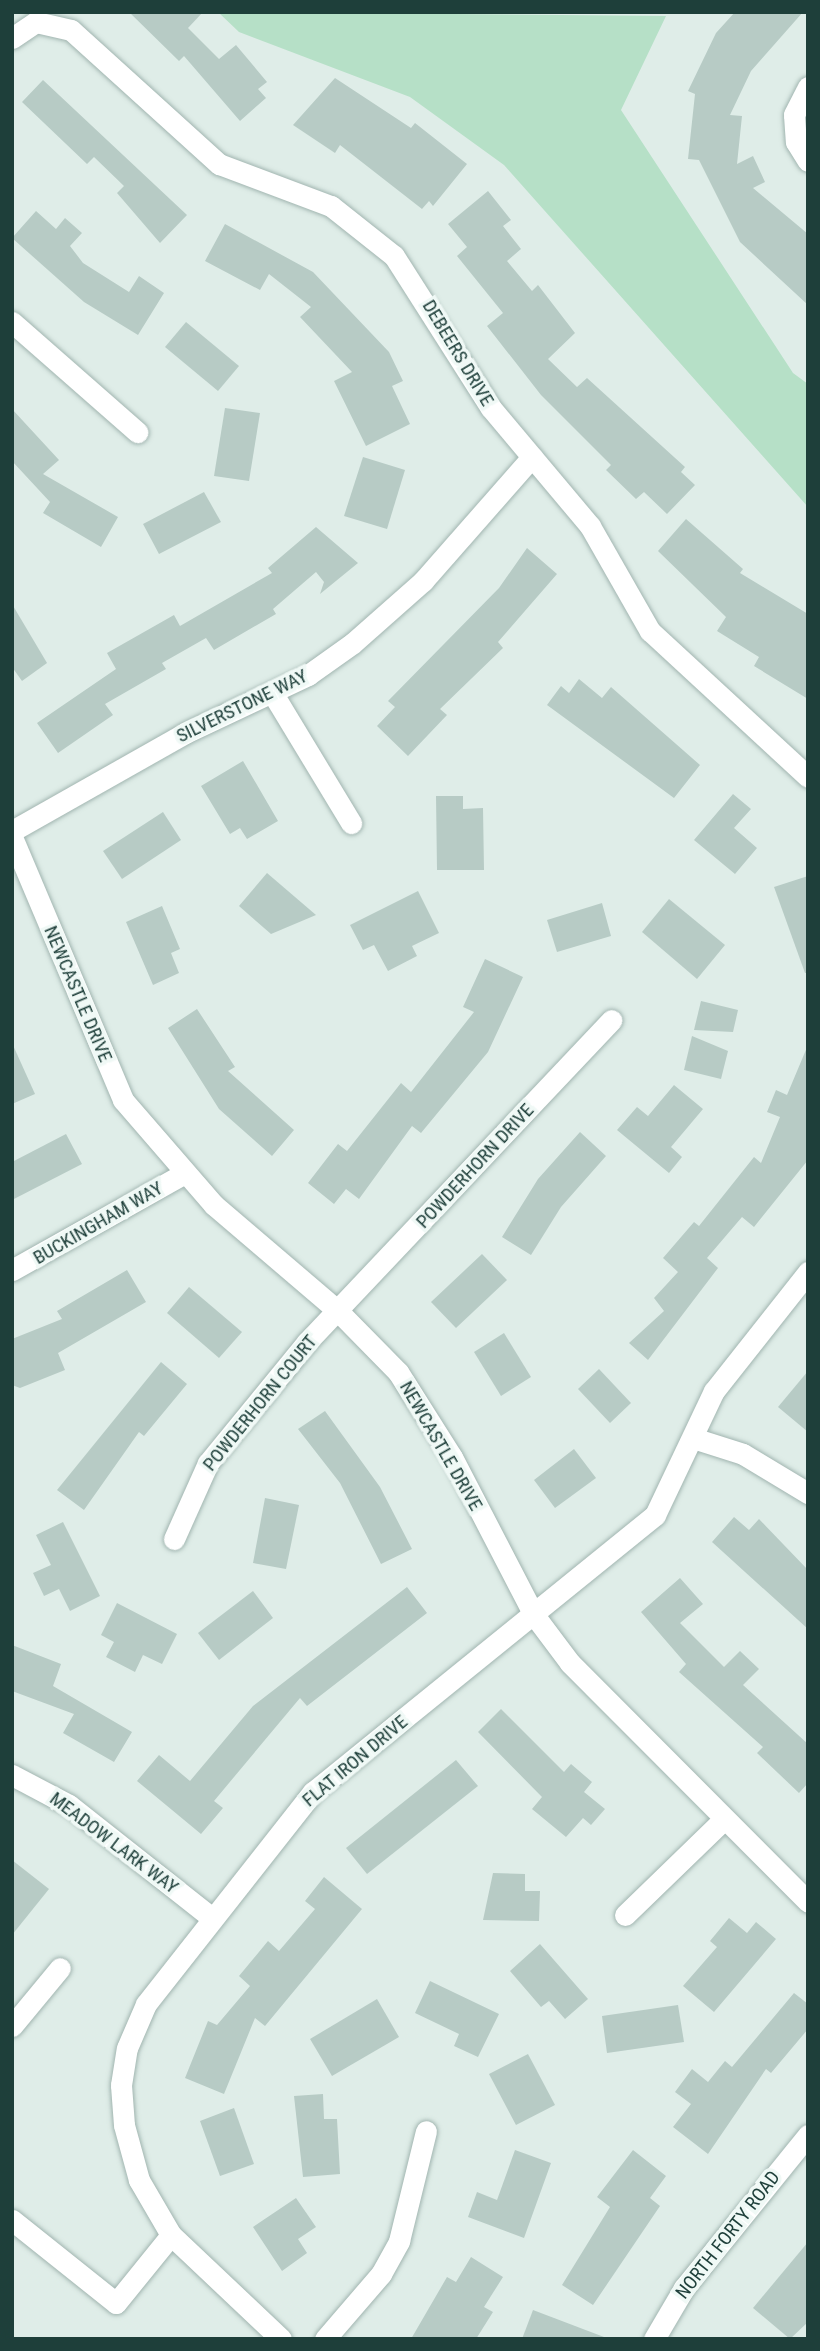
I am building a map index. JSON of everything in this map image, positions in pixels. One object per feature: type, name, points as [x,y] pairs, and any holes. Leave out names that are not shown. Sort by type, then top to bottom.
[{"type":"street","name":"DEBEERS DRIVE","points":[[12,38],[36,22],[54,23],[86,39],[219,164],[299,190],[364,228],[421,289],[463,367],[532,457],[590,526],[650,631],[808,777]]},
{"type":"street","points":[[808,87],[794,115],[796,142],[808,161]]},
{"type":"street","points":[[12,322],[137,432]]},
{"type":"street","name":"SILVERSTONE WAY","points":[[12,831],[185,733],[273,695],[392,610],[532,457]]},
{"type":"street","points":[[273,695],[351,823]]},
{"type":"street","name":"NEWCASTLE DRIVE","points":[[12,837],[122,1100],[183,1174],[338,1311],[398,1372],[424,1410],[534,1615],[602,1700],[808,1902]]},
{"type":"street","name":"POWDERHORN DRIVE","points":[[338,1311],[611,1020]]},
{"type":"street","name":"BUCKINGHAM WAY","points":[[12,1270],[183,1174]]},
{"type":"street","name":"FLAT IRON DRIVE","points":[[281,2339],[171,2235],[130,2154],[121,2085],[127,2048],[146,2004],[211,1917],[313,1792],[655,1516],[714,1391],[808,1272]]},
{"type":"street","name":"POWDERHORN COURT","points":[[174,1539],[208,1463],[338,1311]]},
{"type":"street","points":[[693,1438],[743,1454],[808,1493]]},
{"type":"street","name":"MEADOW LARK WAY","points":[[12,1775],[69,1805],[211,1917]]},
{"type":"street","points":[[625,1915],[723,1820]]},
{"type":"street","points":[[12,2025],[60,1968]]},
{"type":"street","points":[[326,2339],[381,2274],[399,2241],[426,2131]]},
{"type":"street","name":"NORTH FORTY ROAD","points":[[654,2339],[684,2288],[808,2135]]},
{"type":"street","points":[[12,2220],[116,2303],[171,2235]]},
{"type":"green space","points":[[218,12],[666,16],[621,110],[793,373],[808,384],[808,507],[504,165],[410,97],[239,32]]},
{"type":"building","points":[[129,12],[203,12],[188,28],[219,59],[236,45],[267,82],[258,89],[266,98],[240,121],[184,56],[179,61]]},
{"type":"building","points":[[735,12],[803,12],[751,71],[730,115],[742,116],[737,164],[753,156],[765,182],[753,188],[808,234],[808,305],[740,242],[699,160],[688,159],[695,94],[688,91],[716,33]]},
{"type":"building","points":[[335,78],[411,128],[415,123],[467,164],[433,206],[429,201],[422,209],[340,145],[335,153],[293,125]]},
{"type":"building","points":[[43,80],[187,215],[160,243],[117,193],[124,186],[94,157],[87,164],[22,102]]},
{"type":"building","points":[[488,191],[511,220],[503,226],[521,249],[507,261],[532,291],[538,285],[575,333],[548,359],[577,387],[587,378],[685,467],[681,472],[695,485],[667,514],[644,492],[636,499],[606,470],[611,465],[541,395],[487,326],[503,313],[457,256],[467,247],[448,224]]},
{"type":"building","points":[[36,211],[56,229],[65,218],[82,233],[70,246],[83,263],[129,292],[139,276],[164,293],[138,335],[84,302],[12,238]]},
{"type":"building","points":[[225,224],[313,272],[389,352],[403,381],[392,386],[410,424],[366,446],[334,381],[352,372],[300,317],[311,307],[269,274],[260,290],[205,261]]},
{"type":"building","points":[[186,322],[239,366],[218,391],[165,347]]},
{"type":"building","points":[[225,408],[260,413],[249,481],[214,476]]},
{"type":"building","points":[[12,409],[59,460],[43,474],[118,517],[101,547],[43,513],[50,502],[12,461]]},
{"type":"building","points":[[363,457],[405,470],[387,529],[344,516]]},
{"type":"building","points":[[204,492],[221,522],[159,554],[143,524]]},
{"type":"building","points":[[686,519],[743,569],[740,573],[808,614],[808,699],[754,666],[759,657],[717,631],[726,617],[658,551]]},
{"type":"building","points":[[316,527],[358,563],[320,594],[324,582],[316,572],[273,609],[276,614],[214,650],[206,638],[162,663],[166,669],[105,704],[113,715],[58,753],[37,723],[116,669],[107,653],[174,615],[180,626],[272,573],[268,568]]},
{"type":"building","points":[[527,548],[557,574],[498,642],[503,648],[440,709],[447,715],[408,756],[377,726],[395,707],[388,701],[499,588]]},
{"type":"building","points":[[12,604],[47,663],[22,681],[12,667]]},
{"type":"building","points":[[579,679],[602,698],[611,687],[700,765],[674,798],[547,705],[561,686],[569,693]]},
{"type":"building","points":[[243,761],[278,821],[247,839],[240,828],[230,834],[201,786]]},
{"type":"building","points":[[733,794],[751,809],[734,828],[757,848],[735,874],[694,840]]},
{"type":"building","points":[[436,796],[463,796],[463,809],[483,808],[484,870],[437,870]]},
{"type":"building","points":[[163,812],[181,840],[122,879],[103,851]]},
{"type":"building","points":[[267,873],[316,915],[271,934],[239,906]]},
{"type":"building","points":[[808,876],[808,973],[805,973],[774,887]]},
{"type":"building","points":[[418,891],[439,933],[412,946],[417,956],[388,971],[374,945],[363,950],[350,925]]},
{"type":"building","points":[[669,899],[725,945],[697,979],[642,932]]},
{"type":"building","points":[[602,903],[611,936],[557,952],[547,920]]},
{"type":"building","points":[[162,906],[180,949],[171,953],[179,973],[153,985],[126,922]]},
{"type":"building","points":[[485,959],[523,977],[488,1052],[421,1133],[412,1126],[359,1199],[346,1189],[334,1204],[308,1183],[338,1144],[347,1151],[401,1083],[411,1092],[474,1012],[463,1007]]},
{"type":"building","points":[[701,1001],[738,1010],[733,1032],[694,1030]]},
{"type":"building","points":[[197,1009],[235,1067],[228,1071],[294,1130],[272,1156],[219,1109],[168,1028]]},
{"type":"building","points":[[692,1036],[728,1051],[721,1079],[684,1070]]},
{"type":"building","points":[[12,1043],[35,1094],[12,1104]]},
{"type":"building","points":[[808,1045],[808,1160],[754,1227],[742,1217],[707,1258],[718,1268],[648,1360],[629,1343],[664,1311],[654,1298],[678,1272],[663,1258],[694,1222],[699,1226],[754,1157],[761,1163],[780,1117],[767,1112],[776,1090],[787,1095]]},
{"type":"building","points":[[674,1085],[703,1109],[671,1147],[682,1157],[669,1173],[617,1130],[637,1107],[648,1116]]},
{"type":"building","points":[[580,1132],[606,1156],[561,1207],[531,1255],[502,1237],[538,1179]]},
{"type":"building","points":[[66,1134],[82,1164],[12,1200],[12,1162]]},
{"type":"building","points":[[482,1254],[507,1280],[456,1328],[431,1302]]},
{"type":"building","points":[[127,1270],[146,1302],[58,1353],[65,1370],[20,1388],[12,1385],[12,1339],[62,1319],[57,1311]]},
{"type":"building","points":[[189,1287],[242,1332],[219,1358],[167,1313]]},
{"type":"building","points":[[504,1333],[531,1377],[501,1396],[474,1352]]},
{"type":"building","points":[[161,1362],[187,1384],[144,1436],[139,1432],[84,1510],[57,1490]]},
{"type":"building","points":[[599,1369],[631,1403],[610,1423],[578,1389]]},
{"type":"building","points":[[808,1371],[808,1432],[778,1407]]},
{"type":"building","points":[[325,1411],[380,1487],[412,1549],[381,1564],[340,1483],[298,1429]]},
{"type":"building","points":[[574,1449],[596,1478],[555,1508],[534,1480]]},
{"type":"building","points":[[265,1498],[299,1505],[286,1569],[253,1563]]},
{"type":"building","points":[[734,1517],[749,1530],[759,1519],[808,1570],[808,1629],[712,1542]]},
{"type":"building","points":[[63,1522],[100,1596],[70,1611],[59,1589],[44,1596],[33,1573],[51,1565],[36,1535]]},
{"type":"building","points":[[680,1578],[703,1604],[680,1623],[724,1667],[740,1651],[759,1669],[743,1685],[808,1744],[808,1783],[799,1793],[757,1753],[763,1747],[679,1672],[686,1664],[641,1612]]},
{"type":"building","points":[[407,1587],[427,1613],[307,1706],[300,1698],[214,1801],[223,1808],[201,1834],[137,1781],[159,1755],[190,1781],[253,1706]]},
{"type":"building","points":[[253,1591],[273,1618],[219,1660],[198,1633]]},
{"type":"building","points":[[117,1603],[177,1634],[162,1664],[143,1655],[135,1672],[106,1657],[114,1642],[101,1635]]},
{"type":"building","points":[[12,1645],[61,1664],[53,1686],[132,1732],[114,1762],[63,1733],[74,1714],[12,1691]]},
{"type":"building","points":[[501,1709],[564,1772],[571,1764],[592,1782],[584,1792],[605,1809],[591,1825],[583,1818],[566,1837],[532,1809],[542,1797],[478,1732]]},
{"type":"building","points":[[456,1760],[478,1786],[367,1874],[346,1848]]},
{"type":"building","points":[[12,1860],[49,1889],[12,1935]]},
{"type":"building","points":[[493,1873],[525,1874],[525,1891],[540,1891],[539,1921],[483,1920]]},
{"type":"building","points":[[324,1877],[362,1909],[265,2026],[255,2018],[224,2094],[185,2078],[208,2021],[217,2025],[250,1986],[239,1976],[268,1941],[279,1951],[315,1909],[305,1901]]},
{"type":"building","points":[[729,1918],[747,1933],[756,1922],[776,1939],[714,2012],[683,1986],[717,1947],[710,1941]]},
{"type":"building","points":[[540,1944],[588,1999],[565,2019],[549,2001],[541,2007],[510,1971]]},
{"type":"building","points":[[430,1981],[499,2014],[478,2057],[454,2046],[459,2034],[415,2013]]},
{"type":"building","points":[[794,1993],[808,2004],[808,2029],[771,2073],[766,2069],[708,2154],[673,2127],[691,2104],[675,2092],[692,2069],[708,2082],[725,2061],[732,2067]]},
{"type":"building","points":[[377,1999],[399,2037],[332,2076],[310,2039]]},
{"type":"building","points":[[678,2005],[684,2042],[607,2053],[602,2016]]},
{"type":"building","points":[[528,2054],[555,2105],[516,2125],[489,2074]]},
{"type":"building","points":[[323,2094],[324,2119],[337,2119],[340,2174],[303,2177],[294,2096]]},
{"type":"building","points":[[234,2108],[254,2164],[220,2176],[200,2121]]},
{"type":"building","points":[[515,2150],[551,2163],[524,2238],[468,2217],[477,2192],[497,2200]]},
{"type":"building","points":[[633,2150],[666,2176],[650,2198],[660,2206],[593,2305],[562,2285],[610,2207],[597,2197]]},
{"type":"building","points":[[296,2198],[316,2227],[298,2239],[307,2253],[282,2271],[253,2227]]},
{"type":"building","points":[[808,2242],[808,2322],[790,2339],[753,2308]]},
{"type":"building","points":[[471,2257],[503,2277],[484,2307],[493,2312],[476,2339],[411,2339],[447,2277],[456,2282]]},
{"type":"building","points":[[533,2310],[604,2337],[604,2339],[522,2339]]}]
